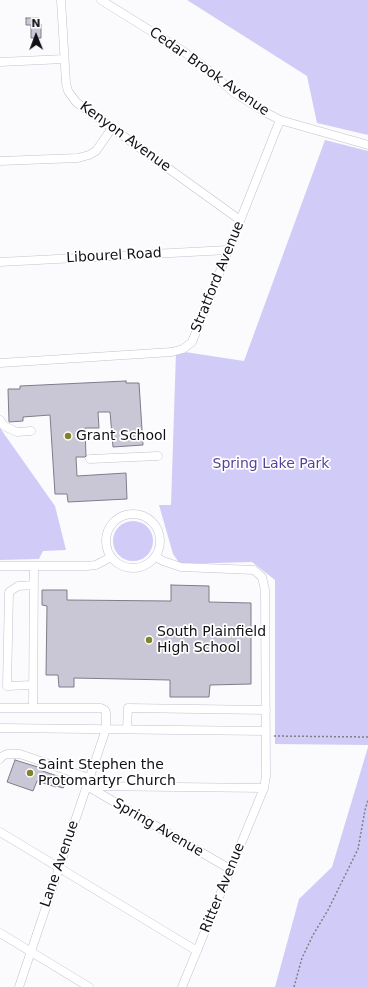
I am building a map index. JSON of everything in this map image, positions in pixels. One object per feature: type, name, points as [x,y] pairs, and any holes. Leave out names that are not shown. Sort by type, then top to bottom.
[{"type":"street","name":"Kenyon Avenue","points":[[61,0],[66,83],[68,91],[76,102],[240,220]]},
{"type":"street","name":"Cedar Brook Avenue","points":[[101,0],[182,51],[206,68],[233,92],[247,102],[280,120],[368,145]]},
{"type":"street","points":[[0,62],[64,59]]},
{"type":"street","name":"Stratford Avenue","points":[[0,364],[172,352],[183,349],[192,342],[280,120]]},
{"type":"street","points":[[0,161],[78,158],[89,156],[96,151],[112,128]]},
{"type":"street","name":"Libourel Road","points":[[0,262],[228,250]]},
{"type":"street","points":[[0,420],[4,426],[17,432],[31,431]]},
{"type":"street","points":[[90,459],[158,456]]},
{"type":"street","points":[[129,514],[141,515],[151,520],[160,533],[160,548],[156,557],[145,566],[130,568],[116,562],[107,550],[106,538],[113,522],[118,518],[129,514]]},
{"type":"street","points":[[0,566],[92,566],[111,557]]},
{"type":"street","name":"Ritter Avenue","points":[[156,557],[181,567],[254,570],[262,577],[265,590],[266,776],[264,788],[182,987]]},
{"type":"street","points":[[33,708],[34,566]]},
{"type":"street","points":[[33,685],[7,686],[9,592],[18,586],[34,585]]},
{"type":"street","points":[[0,708],[101,708],[105,710],[106,713],[106,729]]},
{"type":"street","points":[[127,729],[128,708],[266,710]]},
{"type":"street","points":[[0,728],[127,729],[266,733]]},
{"type":"street","name":"Lane Avenue","points":[[19,987],[106,729]]},
{"type":"street","points":[[0,759],[7,754],[20,754],[88,782],[264,788]]},
{"type":"street","name":"Spring Avenue","points":[[88,782],[230,869]]},
{"type":"street","points":[[0,832],[197,951]]},
{"type":"street","points":[[0,933],[89,987]]},
{"type":"path","points":[[266,733],[368,738]]},
{"type":"path","points":[[294,987],[302,958],[358,849],[368,800]]},
{"type":"green space","points":[[187,0],[368,0],[368,135],[317,123],[307,76]]},
{"type":"green space","name":"Spring Lake Park","points":[[325,140],[368,151],[368,745],[275,744],[275,580],[252,562],[180,564],[173,554],[159,505],[171,505],[176,352],[244,361]]},
{"type":"green space","points":[[0,428],[55,506],[66,550],[43,551],[39,559],[0,560]]},
{"type":"green space","points":[[137,521],[144,524],[150,530],[153,541],[152,549],[144,558],[137,561],[129,561],[122,558],[114,549],[113,537],[116,530],[125,522]]},
{"type":"green space","points":[[368,747],[368,987],[275,987],[299,899],[332,867]]},
{"type":"building","points":[[26,18],[39,18],[39,24],[41,24],[41,38],[31,38],[31,25],[26,25]]},
{"type":"building","name":"Grant School","points":[[126,381],[126,383],[139,383],[143,445],[113,447],[110,412],[98,412],[99,428],[85,428],[86,456],[76,457],[77,476],[126,473],[127,499],[68,502],[67,494],[55,494],[50,415],[23,417],[23,421],[9,422],[8,389],[20,389],[20,386]]},
{"type":"building","name":"South Plainfield High School","points":[[171,585],[209,586],[209,602],[251,603],[251,684],[210,685],[209,697],[170,697],[170,680],[74,678],[74,687],[59,687],[58,675],[46,675],[47,606],[42,605],[42,590],[67,590],[67,600],[171,601]]},
{"type":"building","name":"Saint Stephen the Protomartyr Church","points":[[15,760],[41,768],[40,770],[60,777],[59,779],[66,781],[64,787],[56,787],[37,781],[33,791],[7,782]]},
{"type":"place","name":"Grant School","points":[[68,436]]},
{"type":"place","name":"South Plainfield High School","points":[[149,640]]},
{"type":"place","name":"Saint Stephen the Protomartyr Church","points":[[30,773]]}]
